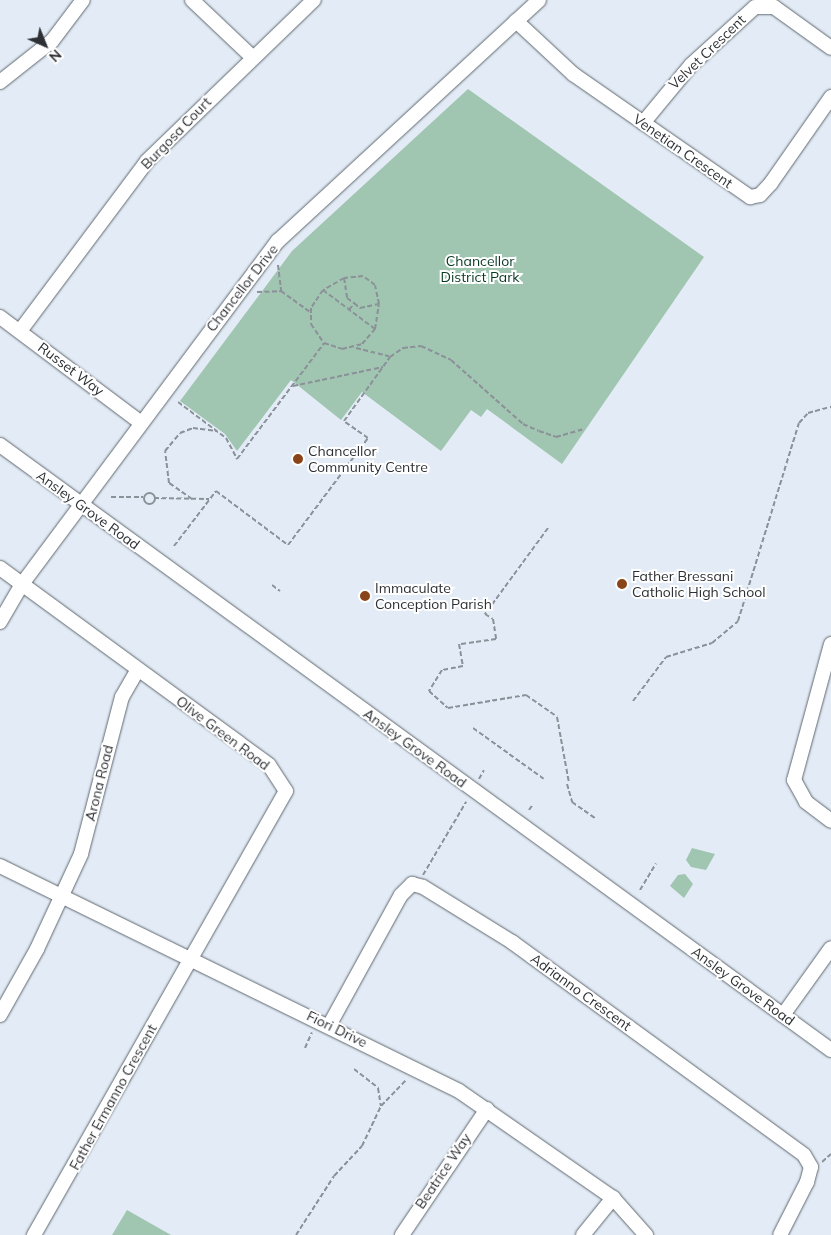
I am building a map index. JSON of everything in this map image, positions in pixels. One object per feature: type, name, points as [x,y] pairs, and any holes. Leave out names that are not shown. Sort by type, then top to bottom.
[{"type":"street","points":[[0,82],[52,41],[82,0]]},
{"type":"street","points":[[192,0],[252,56]]},
{"type":"street","name":"Burgosa Court","points":[[20,331],[147,161],[252,56],[314,0]]},
{"type":"street","name":"Chancellor Drive","points":[[0,622],[22,584],[278,241],[539,0]]},
{"type":"street","name":"Velvet Crescent","points":[[643,123],[691,65],[755,8],[774,7],[831,48]]},
{"type":"street","name":"Venetian Crescent","points":[[516,21],[573,74],[750,197],[760,195],[770,183],[831,97]]},
{"type":"street","name":"Russet Way","points":[[0,317],[141,423]]},
{"type":"street","name":"Ansley Grove Road","points":[[0,445],[831,1050]]},
{"type":"street","name":"Olive Green Road","points":[[0,568],[137,671],[269,766],[286,791],[190,959]]},
{"type":"street","points":[[831,644],[794,780],[806,802],[831,821]]},
{"type":"street","name":"Arona Road","points":[[64,896],[81,854],[122,697],[137,671]]},
{"type":"street","name":"Fiori Drive","points":[[0,866],[420,1070],[487,1109],[613,1198],[646,1235]]},
{"type":"street","name":"Adrianno Crescent","points":[[324,1022],[400,895],[412,884],[423,887],[512,942],[804,1155],[811,1167],[807,1182],[780,1235]]},
{"type":"street","points":[[0,1015],[64,896]]},
{"type":"street","points":[[783,1015],[831,948]]},
{"type":"street","name":"Father Ermanno Crescent","points":[[34,1235],[190,959]]},
{"type":"street","name":"Beatrice Way","points":[[402,1235],[487,1109]]},
{"type":"street","points":[[583,1235],[613,1198]]},
{"type":"path","points":[[278,265],[281,291]]},
{"type":"path","points":[[310,312],[323,290],[344,278],[358,275],[371,280],[378,290],[379,304],[375,329],[356,348]]},
{"type":"path","points":[[344,278],[347,298],[354,304],[360,308],[379,304]]},
{"type":"path","points":[[323,290],[375,329]]},
{"type":"path","points":[[257,292],[281,291],[310,312],[314,330],[324,343],[335,349],[356,348],[390,357]]},
{"type":"path","points":[[349,310],[354,304]]},
{"type":"path","points":[[178,402],[217,431],[237,459],[324,343]]},
{"type":"path","points":[[174,546],[216,491],[288,545],[368,438],[344,421],[390,357],[412,346],[433,350],[476,377],[523,424],[556,437],[584,429]]},
{"type":"path","points":[[292,387],[383,367]]},
{"type":"path","points":[[633,701],[666,657],[712,643],[738,621],[799,423],[808,413],[831,407]]},
{"type":"path","points":[[192,500],[169,483],[165,451],[180,433],[193,428],[217,431]]},
{"type":"path","points":[[111,497],[143,497],[148,492],[154,498],[209,499]]},
{"type":"path","points":[[143,497],[148,503],[154,498]]},
{"type":"path","points":[[548,528],[485,614],[493,619],[496,639],[459,644],[463,666],[442,670],[429,691],[448,708],[526,695],[557,717],[572,802],[596,819]]},
{"type":"path","points":[[272,585],[280,591]]},
{"type":"path","points":[[473,728],[544,779]]},
{"type":"path","points":[[478,780],[484,770]]},
{"type":"path","points":[[423,876],[466,802]]},
{"type":"path","points":[[530,810],[533,804]]},
{"type":"path","points":[[640,890],[656,863]]},
{"type":"path","points":[[305,1048],[324,1022]]},
{"type":"path","points":[[354,1069],[378,1088],[381,1106]]},
{"type":"path","points":[[296,1235],[334,1176],[362,1146],[381,1106],[420,1070]]},
{"type":"green space","name":"Chancellor District Park","points":[[468,89],[704,257],[562,464],[487,409],[481,417],[471,410],[441,451],[362,392],[341,420],[291,380],[237,451],[225,434],[180,401],[292,251]]},
{"type":"green space","points":[[692,848],[715,854],[706,870],[691,867],[686,860]]},
{"type":"green space","points":[[685,874],[693,884],[684,898],[670,886],[678,875]]},
{"type":"green space","points":[[127,1210],[171,1235],[112,1235]]},
{"type":"place","name":"Chancellor Community Centre","points":[[298,459]]},
{"type":"place","name":"Father Bressani Catholic High School","points":[[622,584]]},
{"type":"place","name":"Immaculate Conception Parish","points":[[365,596]]}]
